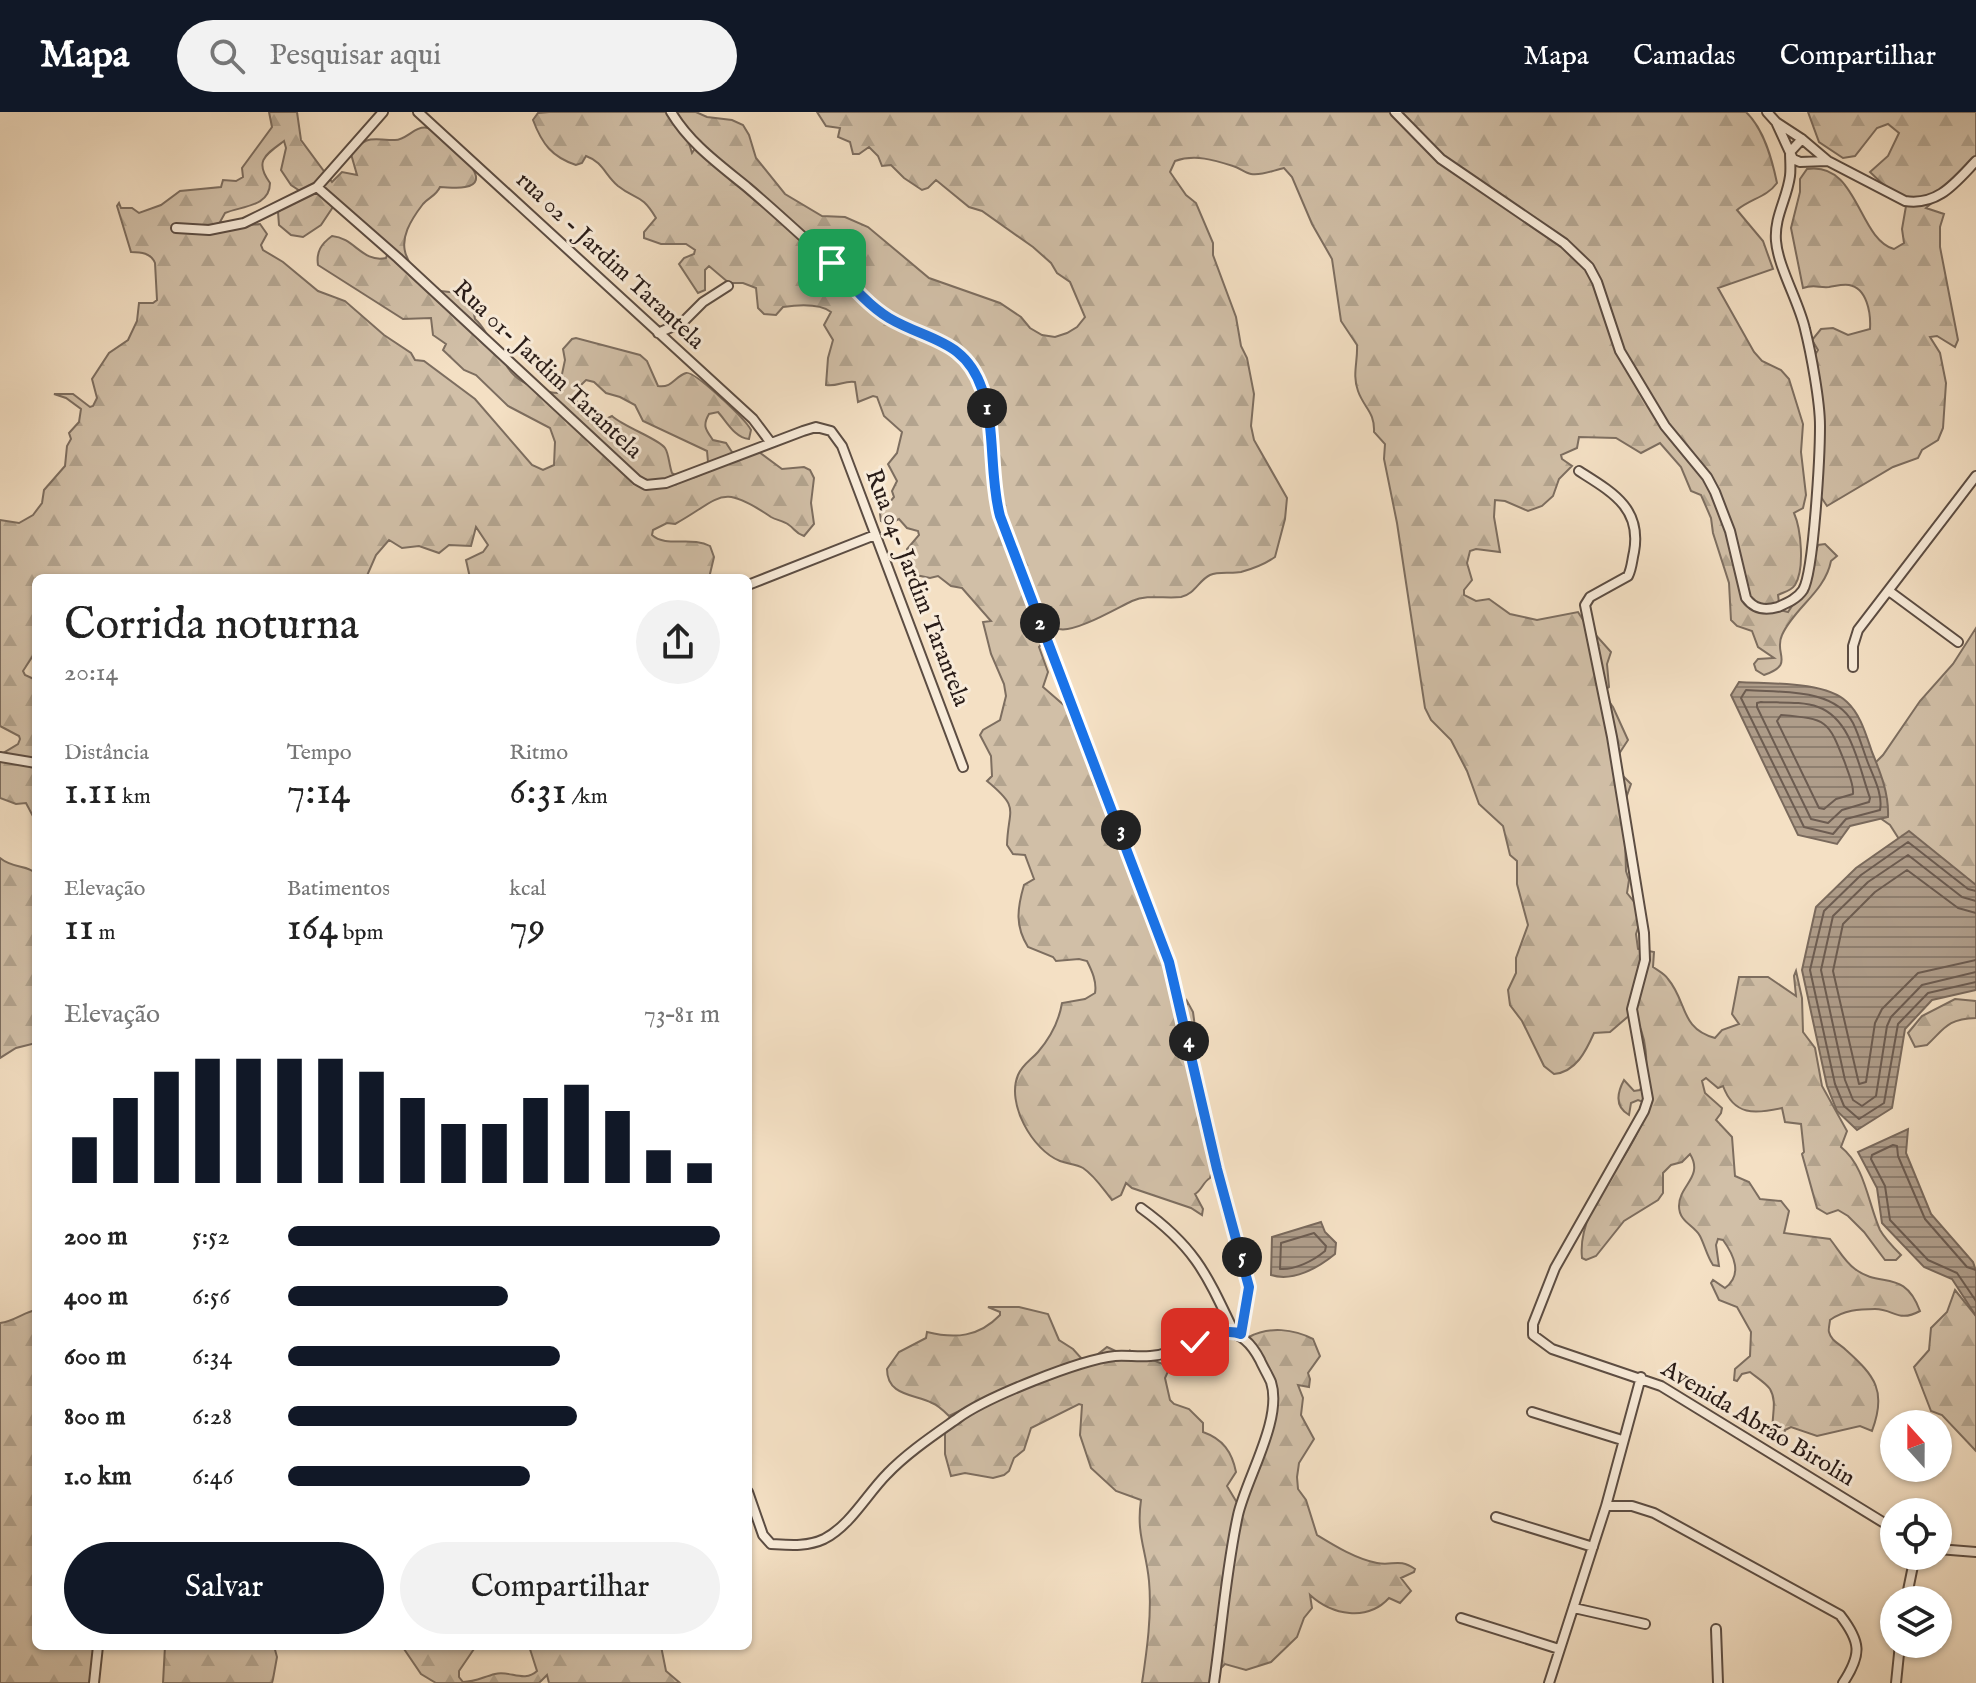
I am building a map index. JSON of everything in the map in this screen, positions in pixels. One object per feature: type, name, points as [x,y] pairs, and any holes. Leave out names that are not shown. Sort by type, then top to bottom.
[{"type":"street","points":[[176,228],[209,230],[244,223],[317,187],[383,112]]},
{"type":"street","name":"rua 02 - Jardim Tarantela","points":[[418,112],[753,419],[771,443]]},
{"type":"street","points":[[671,112],[710,158],[822,254],[872,306],[889,318],[947,343],[973,368],[988,411],[995,496],[1000,516],[1173,974],[1217,1169],[1249,1287],[1237,1333]]},
{"type":"street","points":[[1395,112],[1441,159],[1564,243],[1589,267],[1620,351],[1665,426],[1707,477],[1715,492],[1730,531],[1746,598],[1752,606],[1759,608],[1772,608],[1795,599],[1803,590],[1808,576],[1820,423],[1806,330],[1777,247],[1778,214],[1790,177],[1790,152],[1802,139]]},
{"type":"street","points":[[1767,112],[1828,161],[1893,195],[1916,202],[1940,196],[1976,161]]},
{"type":"street","points":[[1776,122],[1796,161],[1828,161]]},
{"type":"street","points":[[1790,177],[1816,149]]},
{"type":"street","name":"Rua 01- Jardim Tarantela","points":[[317,187],[646,485],[666,483],[816,427],[826,428]]},
{"type":"street","points":[[658,333],[683,322],[703,302],[728,286]]},
{"type":"street","name":"Rua 04- Jardim Tarantela","points":[[826,428],[842,446],[963,767]]},
{"type":"street","name":"Avenida Abrão Birolin","points":[[1579,471],[1627,508],[1637,534],[1628,576],[1590,597],[1585,605],[1612,737],[1644,933],[1645,960],[1632,1009],[1648,1099],[1637,1124],[1555,1268],[1532,1330],[1536,1339],[1552,1349],[1661,1386],[1880,1520]]},
{"type":"street","points":[[1853,667],[1856,635],[1976,476]]},
{"type":"street","points":[[752,583],[875,535]]},
{"type":"street","points":[[1889,591],[1958,642]]},
{"type":"street","points":[[0,757],[32,762]]},
{"type":"street","points":[[1141,1208],[1170,1229],[1197,1259],[1237,1333],[1252,1346],[1272,1384],[1268,1429],[1234,1532],[1214,1683]]},
{"type":"street","points":[[752,1503],[763,1535],[771,1544],[802,1546],[825,1538],[841,1527],[868,1494],[900,1463],[960,1416],[987,1400],[1089,1362],[1115,1356],[1161,1355],[1217,1334],[1237,1333]]},
{"type":"street","points":[[1549,1683],[1606,1506],[1641,1377]]},
{"type":"street","points":[[1532,1412],[1622,1440]]},
{"type":"street","points":[[1606,1506],[1632,1506],[1654,1513],[1840,1615],[1857,1641],[1858,1655],[1843,1683]]},
{"type":"street","points":[[1496,1517],[1593,1547]]},
{"type":"street","points":[[1952,1550],[1976,1552]]},
{"type":"street","points":[[1574,1608],[1645,1624]]},
{"type":"street","points":[[1461,1618],[1559,1649]]},
{"type":"street","points":[[1716,1629],[1718,1683]]},
{"type":"street","points":[[94,1683],[98,1650]]},
{"type":"street","points":[[1896,1683],[1899,1658]]},
{"type":"green space","points":[[269,112],[297,112],[301,140],[332,182],[342,172],[357,175],[351,154],[366,141],[395,140],[423,128],[435,131],[467,161],[476,180],[465,187],[440,187],[423,204],[407,229],[404,240],[408,259],[432,290],[466,297],[475,319],[494,344],[505,350],[505,359],[514,375],[540,390],[558,393],[565,360],[563,349],[576,338],[640,355],[647,361],[658,386],[670,384],[686,373],[691,374],[720,397],[751,430],[749,439],[744,438],[735,433],[718,412],[709,414],[706,428],[713,440],[726,443],[732,452],[759,452],[782,469],[804,467],[810,470],[814,478],[811,503],[814,524],[804,536],[754,506],[730,497],[712,501],[675,524],[667,523],[653,530],[652,535],[664,541],[710,546],[714,557],[710,574],[469,574],[466,560],[483,552],[488,545],[476,527],[471,546],[449,545],[439,553],[419,546],[402,548],[389,540],[376,555],[368,574],[32,574],[32,657],[23,671],[32,678],[32,814],[26,803],[16,804],[0,798],[0,755],[18,744],[20,739],[0,726],[0,520],[19,523],[33,515],[42,503],[44,490],[65,466],[71,439],[69,433],[79,422],[81,409],[54,394],[73,394],[90,407],[93,406],[97,398],[92,379],[109,353],[128,340],[137,321],[139,303],[157,300],[155,263],[148,255],[131,252],[117,206],[119,203],[121,208],[132,208],[139,213],[161,205],[180,191],[221,187],[223,180],[236,181],[243,177],[242,168],[272,127]],"holes":[[[284,141],[286,148],[281,170],[291,185],[303,193],[278,212],[279,225],[291,235],[303,237],[321,225],[335,204],[388,252],[386,258],[378,259],[332,236],[320,249],[318,265],[403,319],[431,318],[433,335],[446,344],[443,350],[464,370],[476,375],[508,406],[550,428],[555,442],[554,465],[543,470],[532,465],[475,399],[424,361],[415,360],[411,353],[384,335],[345,301],[318,291],[263,250],[261,245],[267,234],[260,224],[237,226],[220,222],[225,213],[254,204],[265,197],[270,183],[263,169],[264,159]],[[586,380],[594,382],[606,393],[635,405],[643,421],[707,451],[708,462],[704,473],[688,479],[677,476],[672,473],[665,448],[656,441],[612,416],[598,423],[589,420],[577,406],[577,389]]]},
{"type":"green space","points":[[668,112],[688,140],[692,153],[700,141],[675,112],[696,112],[707,117],[732,120],[743,125],[756,158],[785,194],[822,216],[845,217],[868,227],[929,278],[1000,303],[1021,317],[1030,328],[1042,335],[1055,337],[1077,327],[1085,317],[1070,282],[1057,273],[1051,263],[982,211],[969,207],[936,180],[922,190],[891,165],[882,166],[869,147],[859,154],[853,154],[850,142],[838,137],[840,128],[826,126],[817,112],[1746,112],[1770,154],[1777,183],[1768,192],[1737,210],[1763,241],[1773,269],[1718,288],[1754,352],[1789,379],[1803,424],[1801,452],[1806,495],[1803,508],[1794,513],[1800,539],[1800,569],[1793,587],[1778,595],[1780,610],[1788,612],[1805,586],[1818,545],[1825,544],[1837,556],[1831,561],[1816,591],[1787,625],[1780,642],[1779,667],[1764,675],[1756,670],[1754,664],[1758,659],[1774,658],[1758,647],[1752,631],[1737,626],[1731,620],[1729,583],[1711,518],[1701,495],[1691,491],[1681,467],[1660,443],[1641,453],[1616,438],[1579,437],[1577,448],[1561,455],[1572,466],[1559,479],[1553,496],[1542,506],[1528,511],[1495,500],[1494,517],[1500,552],[1470,551],[1467,563],[1472,580],[1464,595],[1476,601],[1489,599],[1510,614],[1537,620],[1578,612],[1611,652],[1607,664],[1609,687],[1602,692],[1613,707],[1628,740],[1617,757],[1620,773],[1631,784],[1624,804],[1626,871],[1629,880],[1627,893],[1635,903],[1640,922],[1636,934],[1638,949],[1654,952],[1653,967],[1665,975],[1674,987],[1696,1028],[1715,1038],[1722,1030],[1739,1024],[1732,1014],[1739,977],[1768,977],[1796,996],[1796,971],[1802,998],[1803,1032],[1815,1048],[1822,1086],[1847,1131],[1841,1147],[1861,1174],[1880,1230],[1901,1255],[1896,1260],[1885,1260],[1848,1216],[1838,1210],[1827,1214],[1817,1208],[1802,1154],[1801,1124],[1785,1122],[1782,1108],[1754,1112],[1739,1108],[1723,1086],[1718,1088],[1706,1078],[1702,1081],[1705,1093],[1722,1108],[1716,1120],[1732,1137],[1735,1176],[1749,1182],[1760,1199],[1781,1201],[1789,1211],[1784,1233],[1830,1239],[1855,1269],[1865,1275],[1899,1284],[1914,1298],[1920,1311],[1906,1316],[1863,1309],[1846,1312],[1830,1320],[1832,1338],[1864,1368],[1876,1385],[1878,1405],[1872,1431],[1860,1426],[1817,1436],[1791,1427],[1785,1430],[1782,1442],[1777,1442],[1770,1389],[1750,1372],[1734,1380],[1735,1369],[1750,1356],[1751,1332],[1737,1307],[1719,1300],[1711,1283],[1713,1280],[1725,1288],[1734,1277],[1735,1265],[1727,1246],[1718,1239],[1719,1266],[1713,1265],[1700,1236],[1684,1220],[1680,1211],[1680,1199],[1693,1175],[1694,1162],[1690,1154],[1663,1173],[1663,1193],[1658,1200],[1624,1221],[1596,1256],[1586,1260],[1582,1258],[1582,1241],[1592,1209],[1645,1115],[1646,1103],[1638,1100],[1631,1103],[1629,1115],[1621,1108],[1619,1099],[1624,1080],[1634,1091],[1640,1090],[1646,1062],[1644,1040],[1631,1014],[1610,1032],[1594,1033],[1574,1065],[1554,1074],[1544,1066],[1522,1021],[1510,1005],[1508,990],[1516,973],[1516,958],[1528,925],[1517,884],[1517,861],[1510,855],[1503,826],[1479,804],[1451,740],[1431,720],[1425,708],[1397,523],[1384,459],[1385,444],[1374,432],[1371,415],[1356,385],[1357,345],[1341,321],[1332,259],[1312,224],[1292,177],[1284,168],[1251,174],[1219,162],[1190,158],[1175,161],[1170,172],[1186,195],[1196,203],[1213,243],[1213,255],[1236,317],[1241,346],[1247,358],[1254,394],[1251,426],[1254,440],[1287,498],[1275,557],[1241,572],[1210,575],[1181,597],[1138,599],[1085,624],[1066,629],[1059,629],[1048,622],[1024,587],[1034,619],[1046,633],[1049,646],[1043,642],[1039,647],[1048,672],[1043,687],[1066,707],[1077,725],[1183,1006],[1186,1008],[1187,1001],[1193,1012],[1198,1049],[1191,1055],[1191,1085],[1212,1170],[1210,1178],[1195,1194],[1203,1209],[1202,1215],[1126,1183],[1121,1195],[1112,1200],[1083,1168],[1060,1161],[1040,1147],[1019,1112],[1015,1086],[1020,1071],[1050,1035],[1062,1003],[1085,999],[1095,993],[1095,981],[1087,961],[1056,961],[1028,947],[1024,939],[1018,917],[1020,902],[1024,885],[1034,879],[1025,855],[1013,854],[1007,845],[1009,804],[987,781],[992,776],[991,756],[980,735],[1000,720],[1006,696],[983,622],[991,621],[962,588],[951,586],[938,576],[916,575],[909,563],[907,549],[919,535],[918,531],[907,528],[899,519],[889,524],[881,521],[880,514],[894,497],[892,491],[897,481],[888,464],[897,453],[902,432],[884,416],[877,397],[858,402],[855,382],[826,385],[833,340],[824,325],[831,312],[801,305],[783,307],[776,315],[764,314],[758,308],[756,288],[743,283],[729,283],[709,266],[705,270],[705,290],[698,293],[679,264],[695,250],[686,244],[661,244],[644,238],[644,232],[656,218],[646,205],[618,186],[592,159],[586,156],[582,163],[576,165],[554,154],[544,143],[533,120],[538,113]]},
{"type":"green space","points":[[1808,112],[1976,112],[1976,156],[1956,181],[1926,208],[1944,214],[1940,227],[1940,247],[1958,340],[1955,347],[1937,336],[1930,337],[1940,353],[1946,383],[1943,428],[1938,440],[1922,450],[1918,458],[1893,467],[1827,506],[1819,494],[1822,431],[1813,358],[1818,350],[1812,340],[1821,329],[1833,328],[1848,335],[1870,329],[1870,316],[1864,296],[1855,287],[1803,288],[1791,228],[1800,179],[1807,169],[1824,170],[1837,177],[1847,188],[1872,231],[1894,249],[1904,243],[1902,229],[1906,206],[1870,172],[1888,156],[1899,133],[1888,124],[1877,128],[1855,156],[1843,158],[1819,142]]},
{"type":"green space","points":[[1976,628],[1976,896],[1899,839],[1890,825],[1880,818],[1873,765],[1920,701],[1953,664]]},
{"type":"green space","points":[[0,858],[32,871],[32,1044],[16,1048],[0,1058]]},
{"type":"green space","points":[[1955,999],[1976,1001],[1976,1018],[1952,1022],[1927,1045],[1915,1047],[1908,1033],[1922,1016]]},
{"type":"green space","points":[[1955,1290],[1976,1316],[1976,1451],[1952,1426],[1952,1410],[1931,1410],[1914,1367],[1929,1350],[1931,1328],[1947,1312]]},
{"type":"green space","points":[[988,1307],[1019,1307],[1048,1314],[1059,1340],[1081,1358],[1093,1358],[1107,1347],[1133,1355],[1131,1351],[1170,1367],[1165,1378],[1170,1400],[1189,1409],[1203,1423],[1203,1432],[1216,1438],[1229,1452],[1236,1472],[1227,1486],[1238,1502],[1267,1438],[1271,1386],[1249,1337],[1265,1331],[1281,1330],[1313,1339],[1320,1356],[1308,1373],[1309,1387],[1298,1385],[1303,1398],[1301,1415],[1314,1439],[1299,1463],[1298,1489],[1306,1500],[1317,1535],[1361,1558],[1383,1564],[1405,1564],[1415,1569],[1401,1578],[1411,1591],[1400,1603],[1389,1598],[1380,1606],[1360,1613],[1339,1611],[1310,1595],[1312,1608],[1304,1618],[1297,1637],[1271,1662],[1246,1670],[1225,1664],[1220,1669],[1218,1683],[1142,1683],[1150,1606],[1140,1522],[1141,1500],[1116,1491],[1091,1468],[1080,1435],[1082,1405],[1031,1428],[1024,1450],[1014,1458],[1004,1475],[993,1478],[965,1473],[951,1476],[945,1454],[945,1433],[972,1405],[949,1416],[934,1404],[896,1389],[888,1378],[887,1369],[899,1352],[926,1338],[927,1332],[957,1335],[975,1332],[1000,1315],[1000,1312]]},
{"type":"green space","points":[[32,1311],[32,1650],[95,1650],[90,1683],[0,1683],[0,1323]]},
{"type":"green space","points":[[165,1650],[275,1650],[277,1657],[272,1683],[163,1683]]},
{"type":"green space","points":[[405,1650],[473,1650],[459,1671],[463,1682],[501,1673],[532,1674],[537,1671],[530,1650],[662,1650],[666,1671],[680,1683],[549,1683],[547,1675],[539,1683],[436,1683],[421,1674]]},
{"type":"water","points":[[1739,682],[1811,687],[1837,695],[1847,702],[1862,726],[1881,776],[1888,817],[1850,826],[1837,844],[1798,835],[1731,695]]},
{"type":"water","points":[[1909,831],[1976,885],[1976,990],[1932,1000],[1905,1029],[1892,1108],[1857,1130],[1837,1111],[1827,1086],[1802,970],[1816,907],[1856,868]]},
{"type":"water","points":[[1908,1129],[1906,1153],[1931,1214],[1973,1262],[1976,1271],[1976,1316],[1952,1279],[1924,1267],[1882,1223],[1877,1188],[1858,1152]]},
{"type":"water","points":[[1321,1222],[1325,1232],[1336,1243],[1335,1254],[1296,1275],[1271,1275],[1272,1237]]},
{"type":"route","points":[[832,263],[872,306],[889,318],[947,343],[958,351],[973,368],[982,389],[988,411],[995,496],[1000,516],[1050,653],[1130,852],[1169,962],[1217,1169],[1240,1246],[1249,1287],[1241,1334],[1217,1334],[1195,1342]]}]
